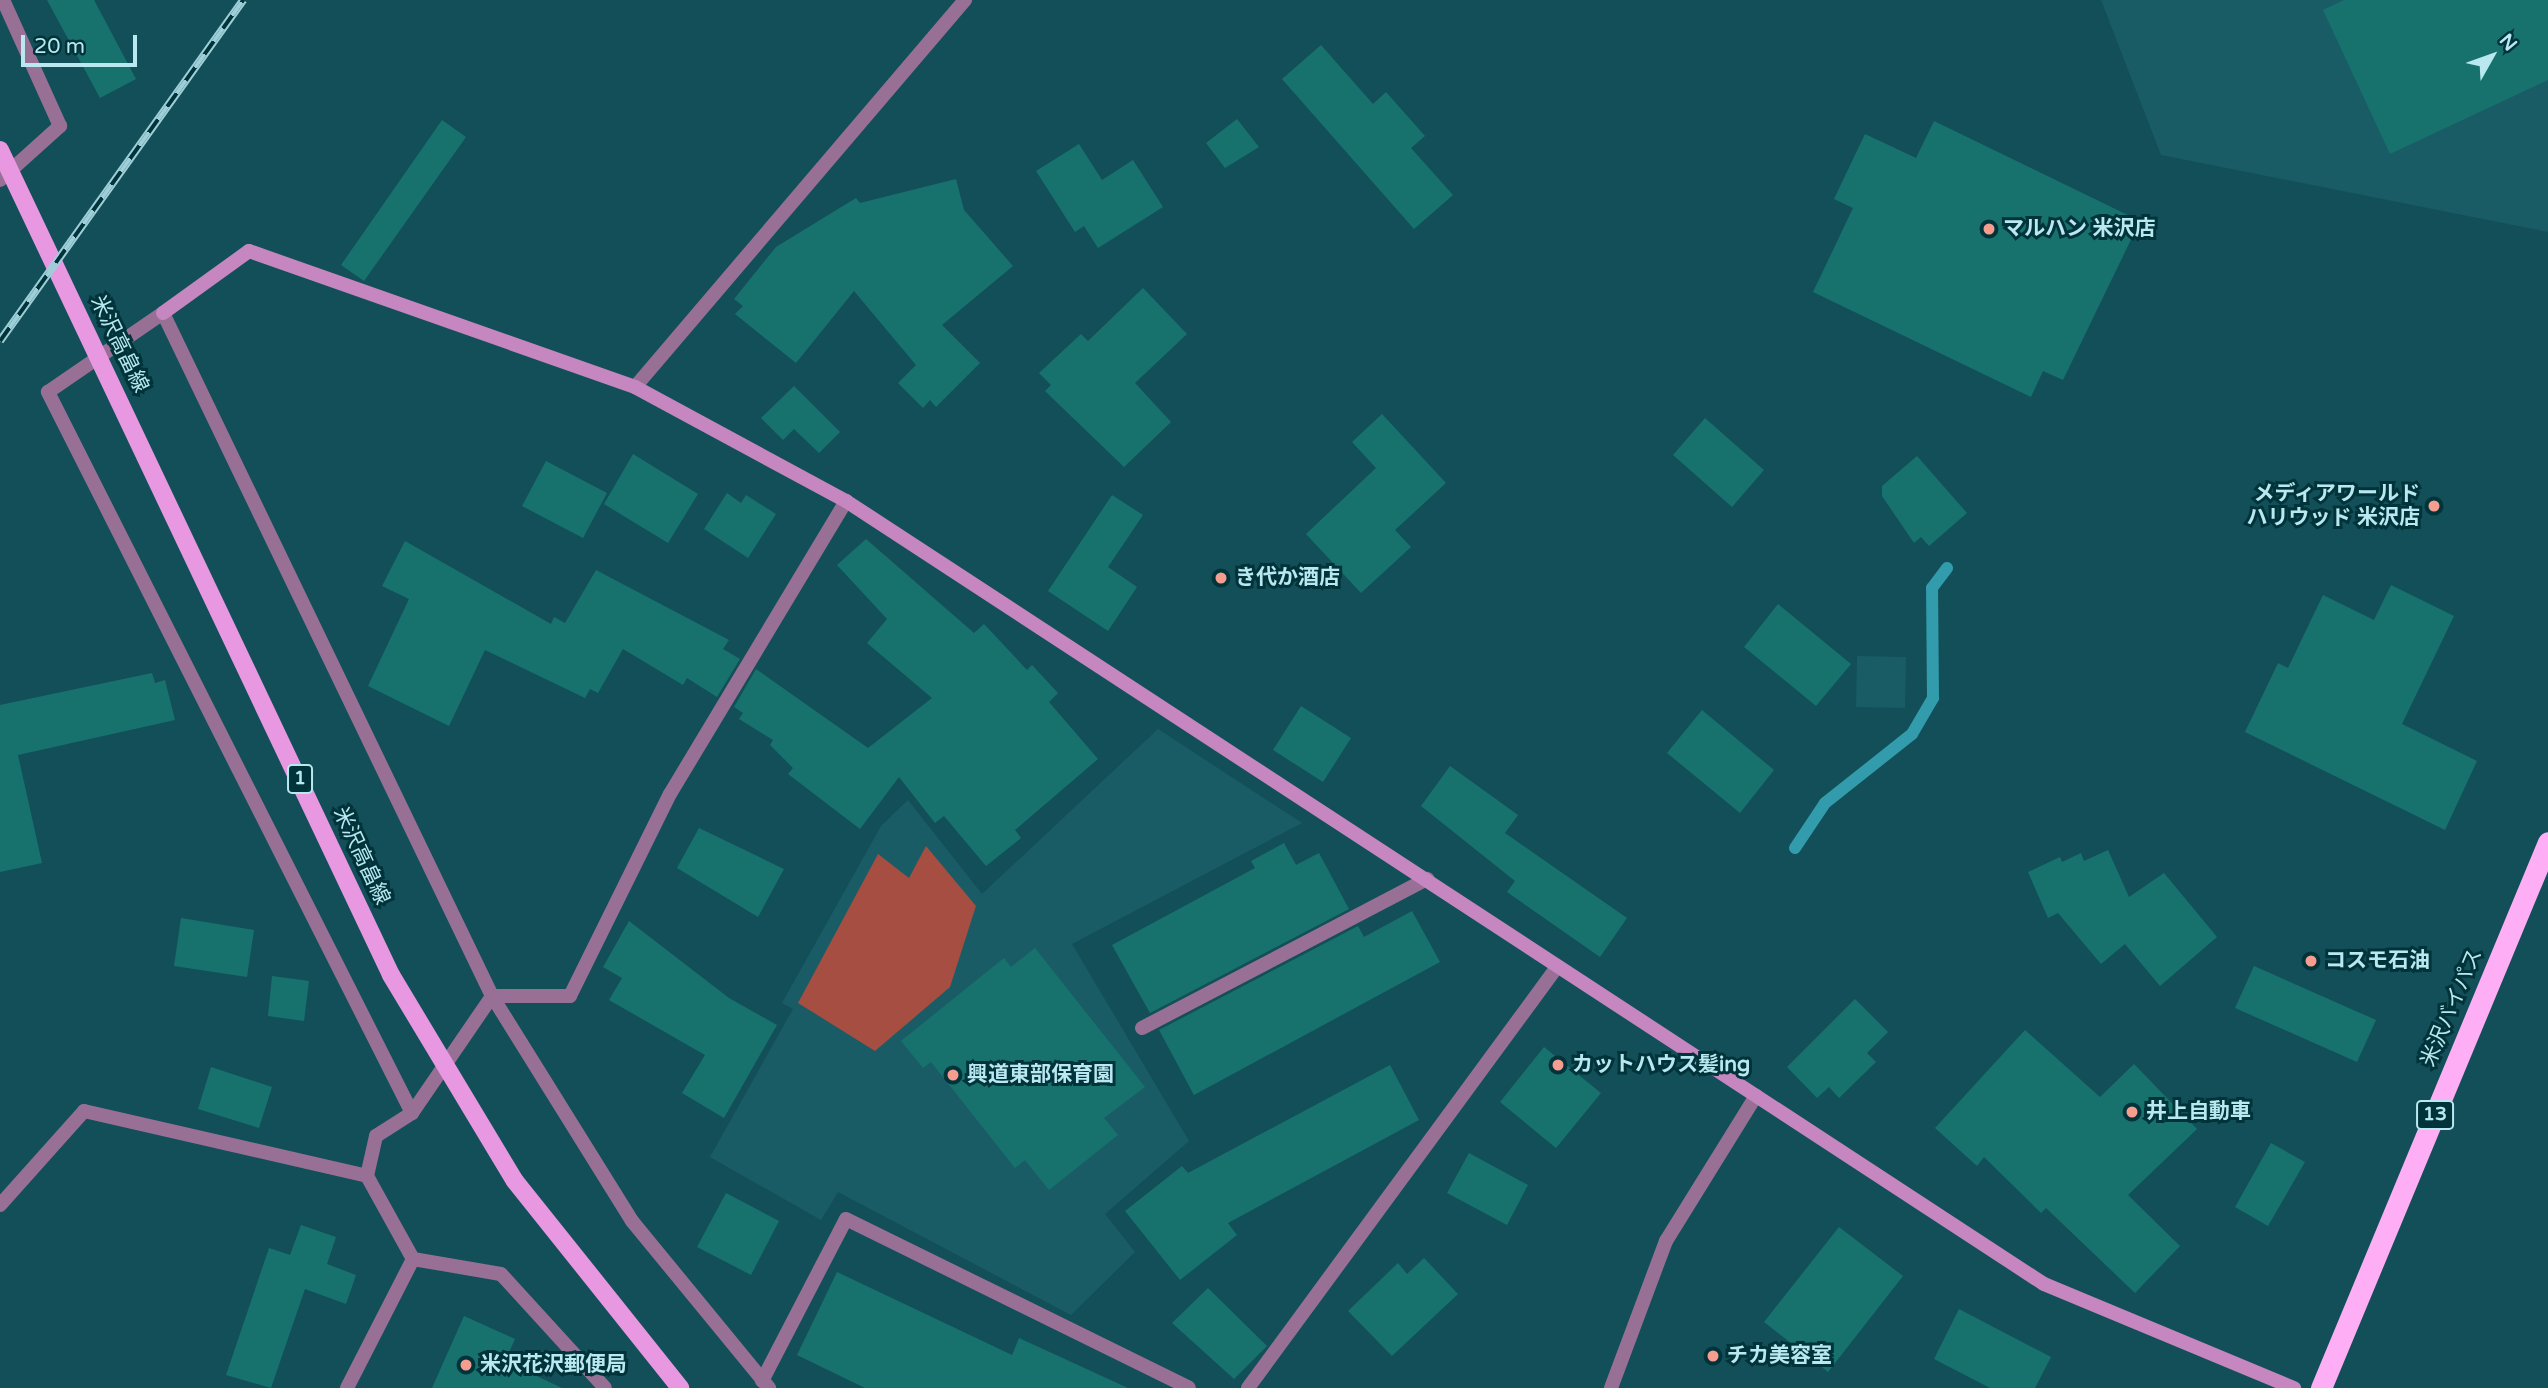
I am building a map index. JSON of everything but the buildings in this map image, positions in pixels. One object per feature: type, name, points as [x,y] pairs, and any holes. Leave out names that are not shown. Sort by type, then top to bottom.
[{"type":"highway","name":"米沢バイパス","points":[[2321,1388],[2548,842]]},
{"type":"main road","name":"米沢高畠線","points":[[0,150],[391,975],[515,1181],[680,1388]]},
{"type":"street","points":[[0,180],[60,126],[3,0]]},
{"type":"street","points":[[635,387],[965,0]]},
{"type":"street","points":[[412,1113],[48,392],[249,251],[635,387],[846,501],[2044,1284],[2294,1388]]},
{"type":"street","points":[[163,313],[492,996],[632,1221],[766,1384],[846,1219],[1188,1388]]},
{"type":"street","points":[[492,996],[570,996],[670,794],[846,501]]},
{"type":"street","points":[[1142,1028],[1427,879]]},
{"type":"street","points":[[1248,1388],[1557,967]]},
{"type":"street","points":[[413,1259],[367,1177],[376,1136],[412,1113],[492,996]]},
{"type":"street","points":[[1611,1388],[1666,1241],[1756,1096]]},
{"type":"street","points":[[0,1205],[84,1111],[367,1177]]},
{"type":"street","points":[[347,1388],[413,1259]]},
{"type":"street","points":[[413,1259],[501,1274],[605,1388]]},
{"type":"shaded area","points":[[2101,0],[2548,0],[2548,232],[2161,155]]},
{"type":"shaded area","points":[[1857,656],[1906,657],[1905,708],[1856,707]]},
{"type":"shaded area","name":"興道東部保育園","points":[[1158,729],[1302,823],[1072,944],[1189,1141],[1105,1214],[1135,1252],[1071,1315],[838,1192],[821,1220],[710,1157],[793,1009],[782,1003],[881,826],[908,800],[982,894]]},
{"type":"shaded area","points":[[926,846],[976,906],[950,987],[875,1051],[798,1003],[878,854],[909,878]]},
{"type":"waterway","points":[[1795,848],[1825,803],[1912,734],[1933,698],[1932,588],[1947,568]]},
{"type":"railway","points":[[0,341],[243,0]]},
{"type":"place","name":"マルハン 米沢店","points":[[1989,229]]},
{"type":"place","name":"メディアワールド ハリウッド 米沢店","points":[[2434,506]]},
{"type":"place","name":"き代か酒店","points":[[1221,578]]},
{"type":"place","name":"コスモ石油","points":[[2311,961]]},
{"type":"place","name":"カットハウス髪ing","points":[[1558,1065]]},
{"type":"place","name":"興道東部保育園","points":[[953,1075]]},
{"type":"place","name":"井上自動車","points":[[2132,1112]]},
{"type":"place","name":"チカ美容室","points":[[1713,1356]]},
{"type":"place","name":"米沢花沢郵便局","points":[[466,1365]]}]
